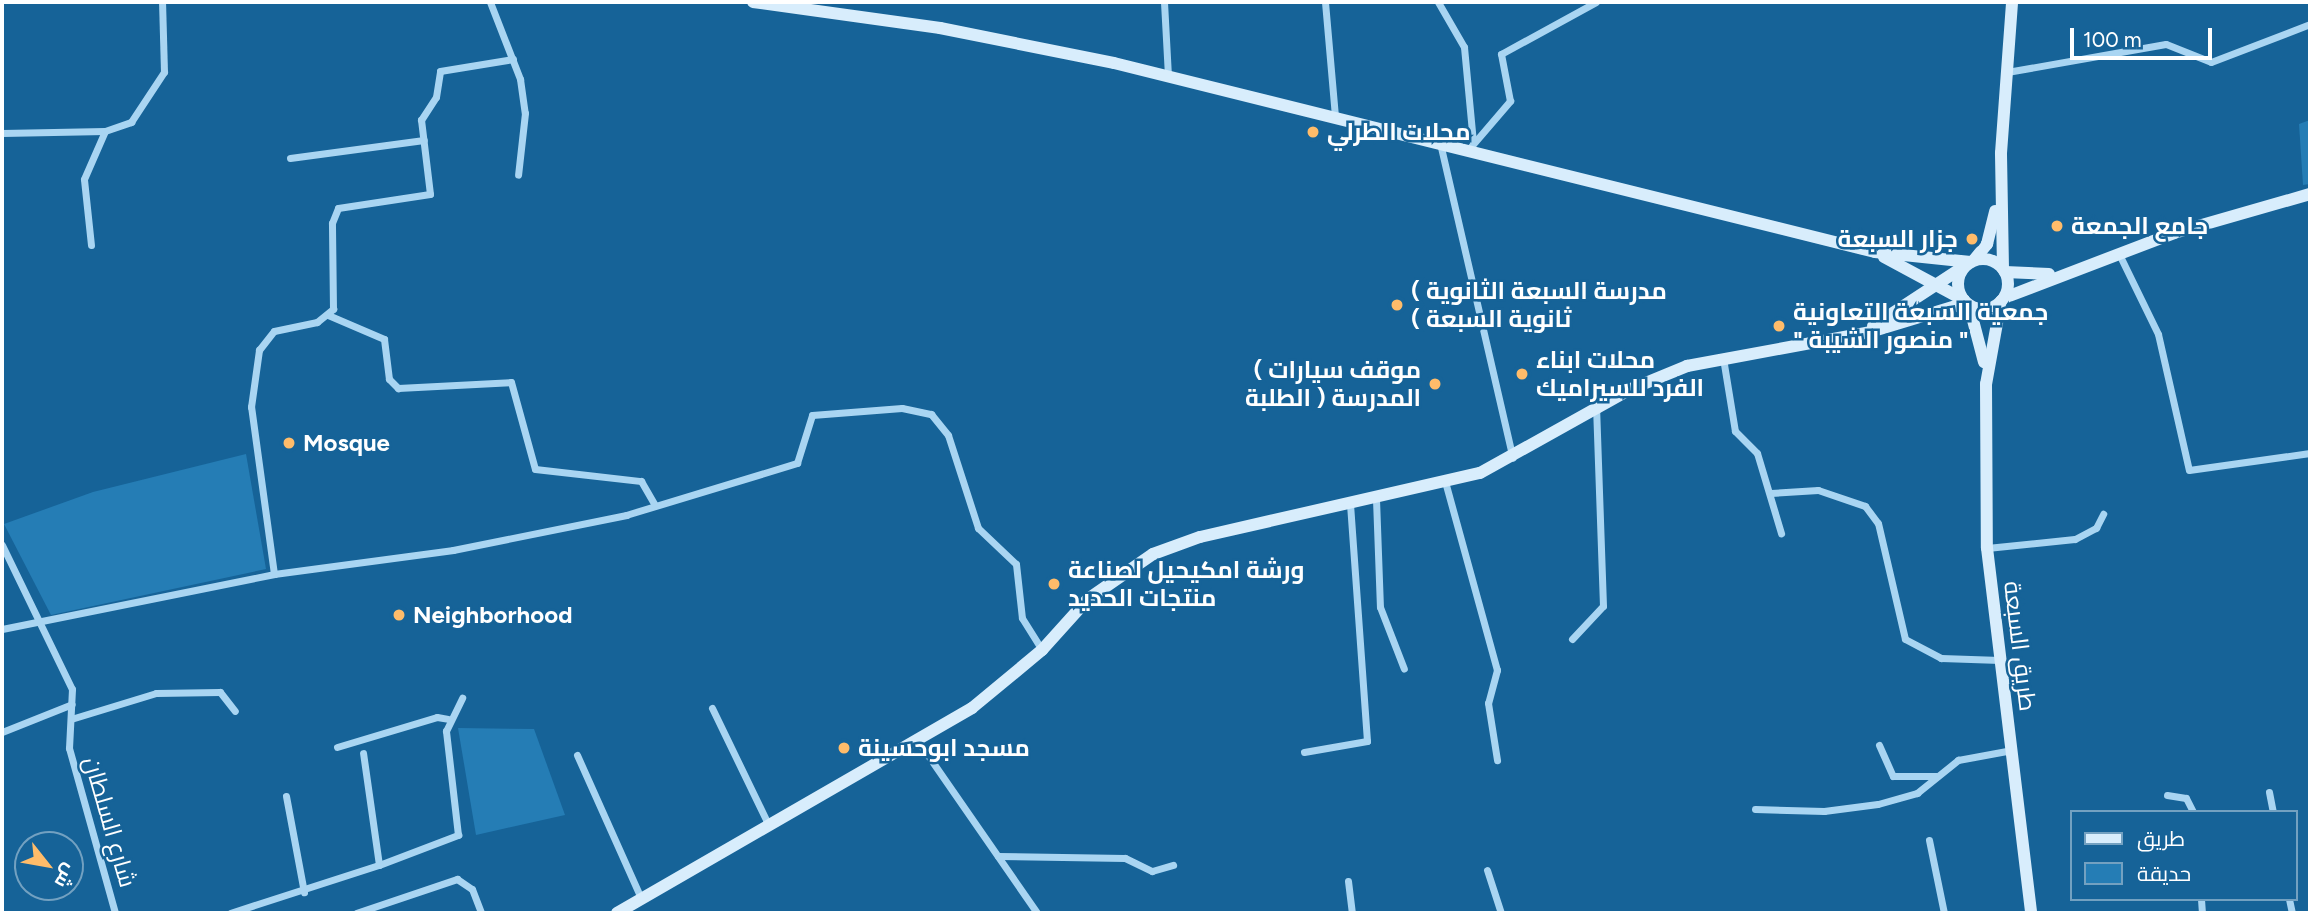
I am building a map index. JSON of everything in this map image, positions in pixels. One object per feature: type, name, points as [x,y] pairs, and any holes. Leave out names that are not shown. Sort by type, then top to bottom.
[{"type":"street","points":[[2,133],[105,131],[131,122],[154,94],[167,47],[162,2]]},
{"type":"street","points":[[490,2],[513,59],[525,113],[517,175]]},
{"type":"street","points":[[753,2],[819,6],[1168,75],[1440,142],[1470,146],[1875,252],[1970,262],[1990,260],[2004,271],[2056,274]]},
{"type":"street","points":[[1164,2],[1168,75]]},
{"type":"street","points":[[1325,2],[1335,117]]},
{"type":"street","points":[[1438,2],[1464,47],[1470,146]]},
{"type":"street","points":[[1470,146],[1510,101],[1501,54],[1596,2]]},
{"type":"street","points":[[1986,384],[2003,300],[2000,187],[2010,4]]},
{"type":"street","points":[[2007,72],[2166,44],[2211,62],[2310,24]]},
{"type":"street","points":[[328,315],[335,301],[333,213],[346,204],[427,197],[421,120],[436,97],[440,71],[513,59]]},
{"type":"street","points":[[91,245],[84,179],[105,131]]},
{"type":"street","points":[[290,158],[424,140]]},
{"type":"street","points":[[1440,142],[1513,458]]},
{"type":"street","points":[[1986,384],[1966,303],[1958,282],[1991,234],[2000,187]]},
{"type":"street","points":[[1875,252],[1966,303],[1986,309],[2056,274],[2310,194]]},
{"type":"street","points":[[2119,253],[2158,334],[2189,470],[2310,453]]},
{"type":"street","points":[[1857,335],[1970,262]]},
{"type":"street","points":[[617,913],[972,708],[1042,650],[1088,599],[1153,554],[1199,537],[1446,485],[1513,458],[1662,374],[1723,357],[1857,335],[1966,303]]},
{"type":"street","points":[[274,573],[251,407],[253,369],[274,331],[328,315],[384,339],[388,379],[398,388],[511,382],[535,469],[640,481],[655,505]]},
{"type":"street","points":[[1723,357],[1735,431],[1757,453],[1771,492],[1781,533]]},
{"type":"street","name":"طريق السبعة","points":[[1986,384],[1987,548],[2031,913]]},
{"type":"street","points":[[2,629],[274,573],[526,538],[655,505],[797,463],[812,415],[922,409],[948,435],[978,528],[1016,564],[1022,618],[1042,650]]},
{"type":"street","points":[[1573,639],[1603,606],[1596,409]]},
{"type":"street","points":[[1446,485],[1497,670],[1488,703],[1497,760]]},
{"type":"street","points":[[1771,492],[1818,490],[1865,506],[1878,523],[1905,639],[1941,658],[2000,660]]},
{"type":"street","points":[[1376,499],[1380,607],[1404,669]]},
{"type":"street","points":[[1304,752],[1367,741],[1350,504]]},
{"type":"street","points":[[1987,548],[2075,539],[2096,528],[2103,514]]},
{"type":"street","name":"شارع السلطان","points":[[2,545],[43,622],[72,689],[69,748],[116,913]]},
{"type":"street","points":[[71,719],[156,693],[223,692],[235,711]]},
{"type":"street","points":[[230,913],[304,892],[458,835],[448,719],[462,698]]},
{"type":"street","points":[[2,732],[72,704]]},
{"type":"street","points":[[712,708],[770,827]]},
{"type":"street","points":[[337,747],[437,717],[448,719]]},
{"type":"street","points":[[918,741],[1037,913]]},
{"type":"street","points":[[1879,745],[1893,776],[1937,776]]},
{"type":"street","points":[[1755,810],[1850,810],[1917,793],[1958,760],[2012,750]]},
{"type":"street","points":[[363,753],[379,865]]},
{"type":"street","points":[[577,755],[641,898]]},
{"type":"street","points":[[2269,792],[2273,810]]},
{"type":"street","points":[[2167,795],[2186,798],[2192,810]]},
{"type":"street","points":[[286,796],[304,892]]},
{"type":"street","points":[[1929,840],[1944,913]]},
{"type":"street","points":[[998,856],[1125,858],[1152,871],[1173,865]]},
{"type":"street","points":[[1487,870],[1501,913]]},
{"type":"street","points":[[356,913],[457,879],[472,889],[481,913]]},
{"type":"street","points":[[1348,881],[1352,913]]},
{"type":"green space","points":[[2310,120],[2310,184],[2303,185],[2299,124]]},
{"type":"green space","points":[[246,454],[266,569],[51,615],[4,524],[93,492]]},
{"type":"green space","points":[[458,728],[534,729],[565,815],[476,835]]},
{"type":"place","name":"محلات الطرلي","points":[[1313,132]]},
{"type":"place","name":"جامع الجمعة","points":[[2057,226]]},
{"type":"place","name":"جزار السبعة","points":[[1972,239]]},
{"type":"place","name":"( مدرسة السبعة الثانوية ( ثانوية السبعة","points":[[1397,305]]},
{"type":"place","name":"جمعية السبعة التعاونية \" منصور الشيبة \"","points":[[1779,326]]},
{"type":"place","name":"محلات ابناء الفرد للسيراميك","points":[[1522,374]]},
{"type":"place","name":"( موقف سيارات المدرسة ( الطلبة","points":[[1435,384]]},
{"type":"place","name":"Mosque","points":[[289,443]]},
{"type":"place","name":"ورشة امكيحيل لصناعة منتجات الحديد","points":[[1054,584]]},
{"type":"place","name":"Neighborhood","points":[[399,615]]},
{"type":"place","name":"مسجد ابوحسينة","points":[[844,748]]}]
